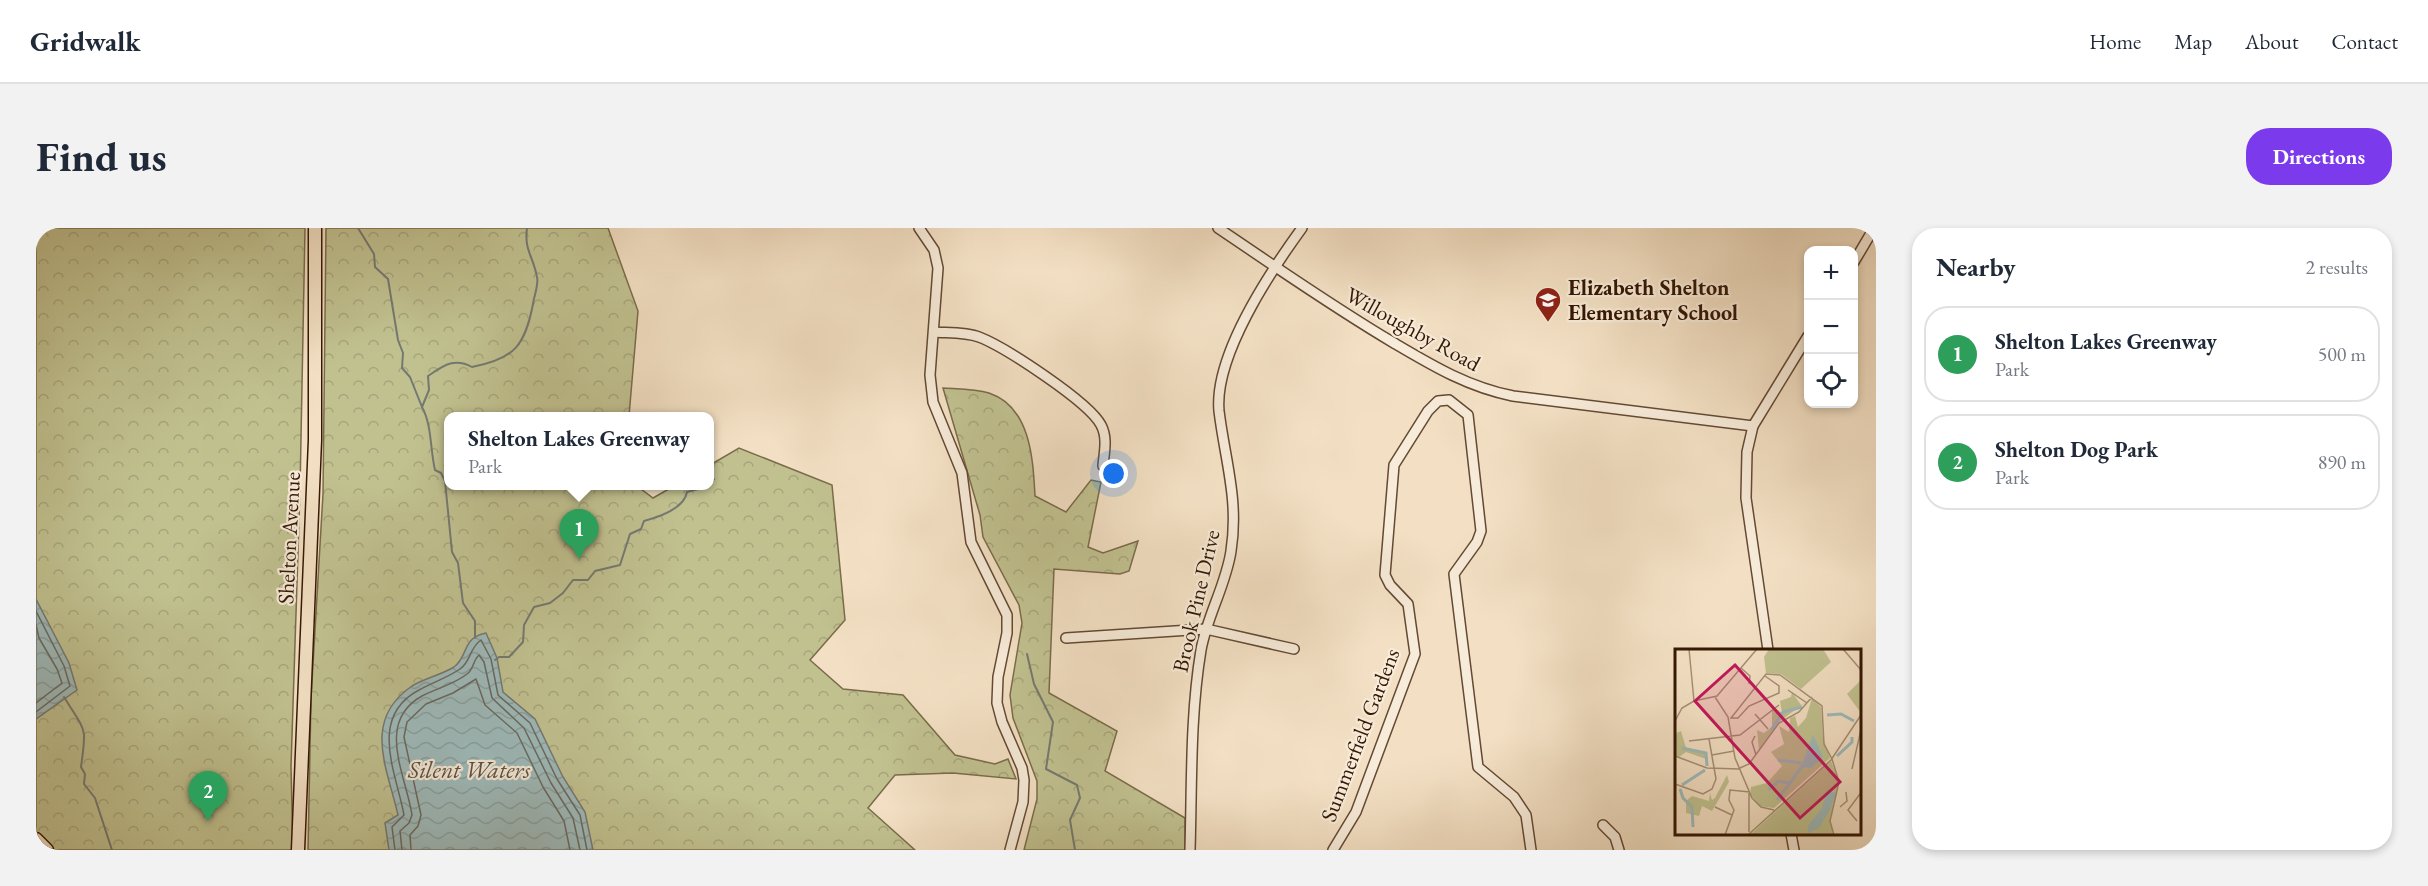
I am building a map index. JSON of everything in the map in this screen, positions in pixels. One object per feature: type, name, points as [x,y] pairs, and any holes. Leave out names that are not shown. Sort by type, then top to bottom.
[{"type":"main road","name":"Shelton Avenue","points":[[297,850],[315,440],[315,228]]},
{"type":"main road","points":[[36,839],[47,850]]},
{"type":"street","points":[[919,228],[937,260],[930,375],[935,409],[962,473],[971,543],[1007,615],[1007,633],[998,677],[997,703],[1024,780],[1023,802],[1010,850]]},
{"type":"street","name":"Willoughby Road","points":[[1218,228],[1352,319],[1446,374],[1481,389],[1514,396],[1753,426]]},
{"type":"street","name":"Brook Pine Drive","points":[[1190,850],[1195,697],[1206,629],[1226,576],[1234,526],[1234,500],[1220,411],[1219,385],[1228,355],[1274,266],[1302,228]]},
{"type":"street","points":[[1858,255],[1874,228]]},
{"type":"street","points":[[934,332],[977,336],[997,345],[1073,396],[1102,426],[1106,441],[1103,466]]},
{"type":"street","points":[[1768,649],[1746,498],[1747,453],[1753,426],[1804,344]]},
{"type":"street","name":"Summerfield Gardens","points":[[1334,850],[1356,812],[1415,654],[1408,604],[1390,585],[1385,575],[1394,465],[1428,411],[1438,401],[1449,400],[1468,415],[1481,531],[1477,542],[1454,574],[1478,767],[1514,797],[1526,815],[1531,850]]},
{"type":"street","points":[[1066,638],[1206,629],[1294,649]]},
{"type":"street","points":[[1603,825],[1615,837],[1619,850]]},
{"type":"street","points":[[1791,835],[1794,850]]},
{"type":"green space","points":[[36,228],[305,228],[300,491],[291,767],[293,850],[55,850],[36,834]]},
{"type":"green space","points":[[326,228],[608,228],[638,311],[629,412],[444,412],[444,490],[642,490],[653,498],[667,490],[714,490],[714,463],[739,448],[832,485],[845,620],[810,660],[843,689],[903,695],[955,755],[995,764],[1008,759],[1016,779],[953,773],[895,775],[868,808],[915,850],[308,850],[311,699],[323,494]]},
{"type":"green space","points":[[943,388],[989,393],[1003,400],[1014,410],[1027,436],[1031,451],[1035,496],[1066,512],[1091,480],[1101,482],[1088,547],[1103,553],[1138,541],[1129,571],[1120,574],[1054,569],[1049,693],[1117,731],[1105,771],[1185,818],[1185,850],[1024,850],[1037,799],[1037,781],[1013,718],[1010,695],[1022,623],[1019,605],[983,537],[980,515]]},
{"type":"water","points":[[36,599],[69,663],[77,690],[36,719]]},
{"type":"water","name":"Silent Waters","points":[[486,633],[497,658],[503,692],[535,719],[563,777],[585,812],[593,850],[389,850],[385,823],[398,815],[384,762],[382,745],[387,714],[397,699],[412,686],[459,663],[469,643],[478,635]]},
{"type":"waterway","points":[[358,228],[374,254],[375,267],[388,279],[398,340],[403,353],[402,368],[410,377],[422,407]]},
{"type":"waterway","points":[[444,479],[441,473],[435,470],[429,429],[422,407],[429,390],[428,376],[449,364],[460,363],[472,367],[499,360],[516,348],[522,340],[530,318],[537,283],[528,248],[527,228]]},
{"type":"waterway","points":[[446,490],[452,552],[458,563],[463,603],[475,621],[475,638]]},
{"type":"waterway","points":[[495,660],[499,657],[509,657],[523,642],[524,625],[534,607],[550,603],[563,593],[573,580],[588,580],[595,571],[620,565],[630,534],[641,529],[644,521],[676,508],[687,492],[694,490]]},
{"type":"waterway","points":[[1027,654],[1034,684],[1053,722],[1046,769],[1077,785],[1080,798],[1070,820],[1075,850]]},
{"type":"waterway","points":[[64,697],[83,730],[81,767],[85,774],[84,784],[95,798],[112,850]]},
{"type":"place","name":"Elizabeth Shelton Elementary School","points":[[1548,323]]},
{"type":"place","name":"Shelton Lakes Greenway","points":[[579,559]]},
{"type":"place","name":"Shelton Dog Park","points":[[208,821]]}]
